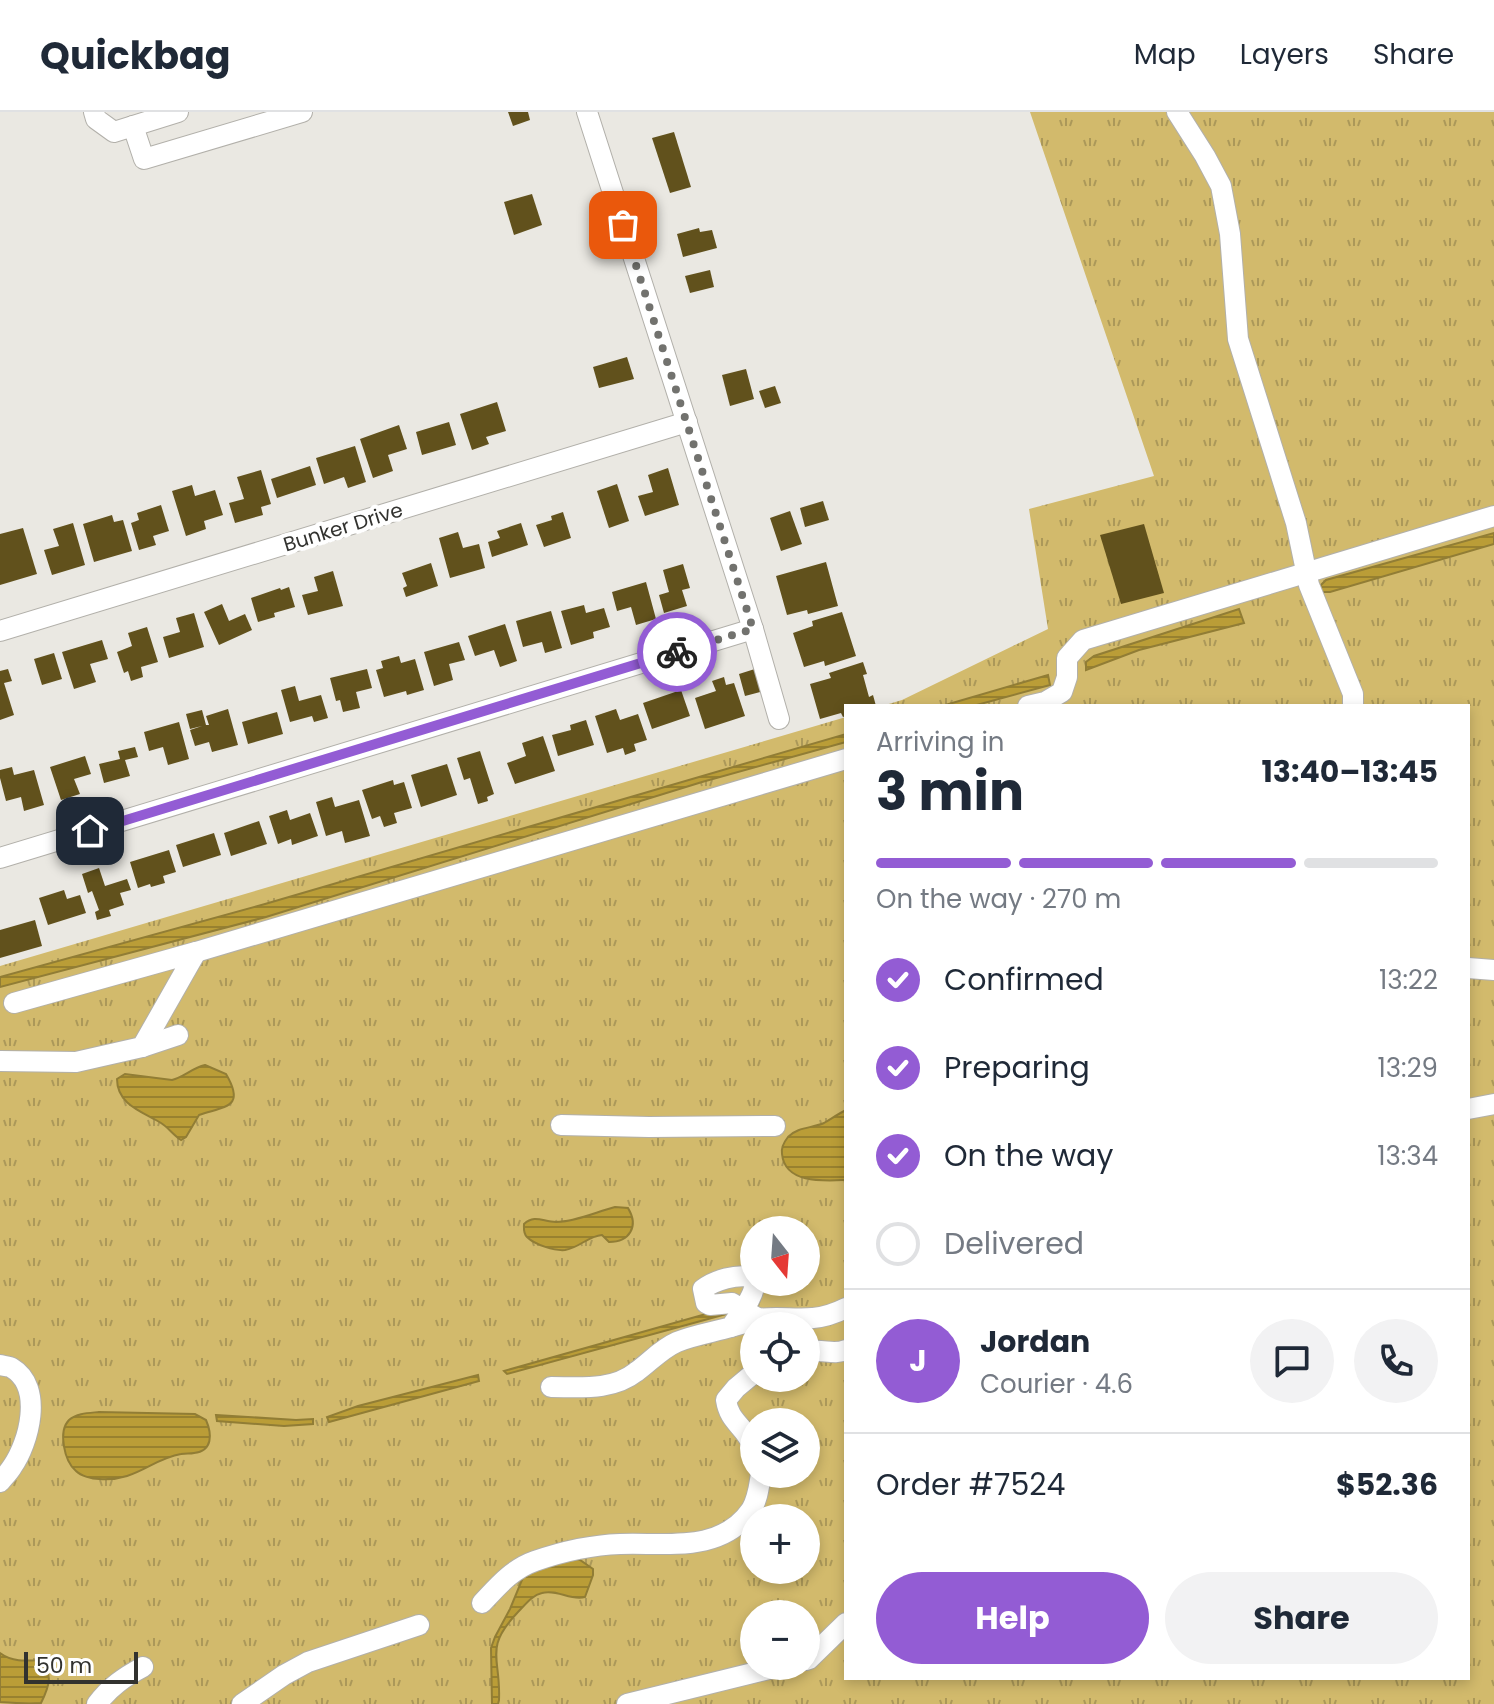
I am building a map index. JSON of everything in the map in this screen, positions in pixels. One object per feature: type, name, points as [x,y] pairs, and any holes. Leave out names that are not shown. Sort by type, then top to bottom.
[{"type":"street","points":[[94,112],[96,119],[124,129],[144,159],[302,112]]},
{"type":"street","points":[[124,129],[178,112]]},
{"type":"street","points":[[587,112],[779,719]]},
{"type":"street","points":[[1177,112],[1221,186],[1230,234],[1238,339],[1296,523],[1309,585],[1353,694],[1353,704]]},
{"type":"street","name":"Bunker Drive","points":[[0,631],[687,422]]},
{"type":"street","points":[[1036,704],[1062,692],[1067,677],[1067,658],[1083,640],[1494,516]]},
{"type":"street","points":[[0,858],[753,629]]},
{"type":"street","points":[[14,1003],[844,760]]},
{"type":"street","points":[[142,1047],[196,952]]},
{"type":"street","points":[[1470,968],[1494,970]]},
{"type":"street","points":[[0,1061],[76,1062],[178,1035]]},
{"type":"street","points":[[1470,1109],[1494,1104]]},
{"type":"street","points":[[561,1125],[775,1126]]},
{"type":"street","points":[[740,1277],[710,1283],[703,1289],[706,1303],[732,1303],[748,1312]]},
{"type":"street","points":[[820,1317],[844,1309]]},
{"type":"street","points":[[551,1387],[600,1387],[618,1382],[633,1375],[659,1352],[677,1342],[731,1327],[740,1321]]},
{"type":"street","points":[[820,1350],[844,1351]]},
{"type":"street","points":[[0,1365],[13,1369],[26,1383],[31,1402],[29,1429],[14,1465],[0,1482]]},
{"type":"street","points":[[740,1385],[726,1400],[728,1412],[740,1428]]},
{"type":"street","points":[[482,1603],[518,1569],[558,1554],[619,1544],[679,1545],[722,1534],[752,1509],[759,1488]]},
{"type":"street","points":[[242,1704],[308,1662],[419,1625]]},
{"type":"street","points":[[820,1648],[844,1625]]},
{"type":"street","points":[[97,1704],[109,1689],[143,1667]]},
{"type":"street","points":[[627,1704],[740,1676]]},
{"type":"green space","points":[[1030,112],[1494,112],[1494,1704],[0,1704],[0,966],[844,718],[844,1680],[1470,1680],[1470,704],[889,704],[1048,629],[1029,509],[1154,476]]},
{"type":"shaded area","points":[[1494,533],[1494,544],[1330,592],[1322,592],[1319,587],[1326,580]]},
{"type":"shaded area","points":[[1239,609],[1244,623],[1139,650],[1086,670],[1086,662],[1094,656]]},
{"type":"shaded area","points":[[1048,675],[1050,685],[980,704],[949,704]]},
{"type":"shaded area","points":[[844,735],[844,743],[702,782],[266,917],[0,987],[0,977],[265,904]]},
{"type":"shaded area","points":[[205,1065],[226,1074],[232,1085],[233,1100],[224,1107],[199,1115],[181,1140],[161,1123],[132,1107],[118,1088],[117,1079],[125,1074],[172,1080]]},
{"type":"shaded area","points":[[844,1111],[844,1180],[807,1179],[790,1171],[785,1164],[782,1152],[788,1137],[800,1129],[824,1123]]},
{"type":"shaded area","points":[[615,1207],[628,1208],[633,1221],[627,1236],[616,1241],[609,1242],[602,1235],[561,1250],[535,1243],[524,1232],[524,1224],[532,1219],[563,1222]]},
{"type":"shaded area","points":[[713,1312],[730,1313],[507,1374],[504,1371]]},
{"type":"shaded area","points":[[478,1375],[479,1381],[329,1422],[327,1417],[358,1406]]},
{"type":"shaded area","points":[[99,1412],[195,1414],[206,1420],[208,1445],[200,1452],[170,1457],[123,1477],[90,1478],[78,1473],[72,1466],[63,1438],[69,1420]]},
{"type":"shaded area","points":[[216,1415],[313,1419],[313,1424],[284,1426],[217,1421]]},
{"type":"shaded area","points":[[571,1558],[593,1569],[585,1597],[542,1593],[518,1612],[497,1645],[499,1700],[498,1704],[492,1704],[491,1648],[524,1575]]},
{"type":"shaded area","points":[[0,1653],[24,1661],[40,1660],[49,1675],[41,1703],[0,1702]]},
{"type":"building","points":[[508,112],[528,112],[530,120],[513,126]]},
{"type":"building","points":[[674,132],[691,187],[670,193],[652,138]]},
{"type":"building","points":[[532,194],[542,225],[514,235],[504,202]]},
{"type":"building","points":[[699,228],[700,232],[712,230],[717,248],[683,257],[677,234]]},
{"type":"building","points":[[710,270],[714,287],[690,293],[685,276]]},
{"type":"building","points":[[627,357],[634,379],[599,388],[593,367]]},
{"type":"building","points":[[746,369],[754,399],[730,406],[722,375]]},
{"type":"building","points":[[775,386],[781,403],[765,408],[759,391]]},
{"type":"building","points":[[497,402],[506,431],[486,437],[489,444],[472,450],[460,414]]},
{"type":"building","points":[[449,422],[456,445],[422,455],[416,432]]},
{"type":"building","points":[[399,425],[407,449],[388,455],[393,471],[373,478],[360,439]]},
{"type":"building","points":[[355,446],[366,482],[348,488],[344,477],[324,484],[316,458]]},
{"type":"building","points":[[310,466],[316,485],[277,498],[271,479]]},
{"type":"building","points":[[668,468],[679,505],[645,516],[638,496],[653,492],[648,475]]},
{"type":"building","points":[[261,470],[271,504],[261,507],[263,515],[235,523],[229,503],[244,499],[237,477]]},
{"type":"building","points":[[617,484],[629,521],[609,528],[597,491]]},
{"type":"building","points":[[192,485],[195,496],[215,490],[223,515],[204,521],[206,529],[186,536],[172,491]]},
{"type":"building","points":[[823,501],[829,520],[805,527],[800,508]]},
{"type":"building","points":[[161,505],[169,531],[153,536],[156,545],[139,550],[131,523],[139,520],[137,513]]},
{"type":"building","points":[[790,511],[802,544],[781,551],[770,518]]},
{"type":"building","points":[[563,512],[571,538],[544,547],[536,525],[552,520],[551,516]]},
{"type":"building","points":[[112,515],[114,522],[123,520],[132,551],[94,562],[83,524]]},
{"type":"building","points":[[73,523],[85,565],[52,575],[44,550],[59,546],[53,529]]},
{"type":"building","points":[[521,523],[528,545],[492,557],[488,542],[500,538],[497,531]]},
{"type":"building","points":[[1144,524],[1164,593],[1121,604],[1100,535]]},
{"type":"building","points":[[23,528],[37,574],[0,585],[0,534]]},
{"type":"building","points":[[458,532],[463,548],[479,544],[485,568],[450,578],[439,538]]},
{"type":"building","points":[[826,562],[838,606],[808,614],[807,610],[787,615],[776,576]]},
{"type":"building","points":[[431,563],[438,586],[406,597],[403,588],[407,586],[402,573]]},
{"type":"building","points":[[683,564],[690,588],[682,590],[687,606],[664,613],[659,595],[669,592],[663,570]]},
{"type":"building","points":[[333,571],[343,606],[308,615],[302,595],[318,591],[314,577]]},
{"type":"building","points":[[646,582],[656,619],[636,625],[631,607],[617,611],[612,592]]},
{"type":"building","points":[[289,587],[295,607],[258,622],[251,598]]},
{"type":"building","points":[[222,604],[229,621],[245,614],[252,630],[219,645],[204,612]]},
{"type":"building","points":[[584,605],[586,613],[604,608],[610,627],[593,632],[594,638],[571,645],[561,611]]},
{"type":"building","points":[[551,611],[562,648],[545,653],[542,642],[523,647],[516,621]]},
{"type":"building","points":[[842,612],[856,656],[825,666],[824,661],[804,667],[793,633],[813,626],[812,621]]},
{"type":"building","points":[[194,613],[204,647],[169,658],[163,637],[180,632],[176,618]]},
{"type":"building","points":[[505,624],[517,661],[500,667],[494,650],[475,656],[468,636]]},
{"type":"building","points":[[147,627],[158,662],[141,667],[143,677],[131,681],[128,671],[124,673],[117,652],[132,646],[128,633]]},
{"type":"building","points":[[102,640],[108,659],[90,664],[96,682],[74,689],[62,652]]},
{"type":"building","points":[[459,642],[465,660],[449,664],[453,680],[434,686],[424,652]]},
{"type":"building","points":[[54,653],[62,679],[42,685],[34,659]]},
{"type":"building","points":[[399,656],[401,663],[415,659],[424,690],[384,697],[376,670],[383,668],[381,661]]},
{"type":"building","points":[[863,662],[869,697],[873,695],[875,704],[844,704],[844,717],[841,713],[820,719],[810,684],[831,678],[829,673]]},
{"type":"building","points":[[758,668],[764,691],[745,696],[739,674]]},
{"type":"building","points":[[8,669],[12,681],[4,683],[14,715],[0,720],[0,671]]},
{"type":"building","points":[[367,669],[372,688],[356,692],[360,708],[343,712],[340,700],[336,701],[330,678]]},
{"type":"building","points":[[724,677],[726,685],[734,683],[745,716],[705,729],[695,698],[716,691],[712,681]]},
{"type":"building","points":[[295,686],[299,701],[321,695],[328,718],[314,722],[312,716],[290,722],[281,690]]},
{"type":"building","points":[[681,690],[690,716],[652,729],[643,703]]},
{"type":"building","points":[[228,709],[238,745],[212,752],[209,742],[195,746],[190,730],[202,726],[190,729],[186,714],[202,710],[206,725],[209,725],[206,716]]},
{"type":"building","points":[[616,709],[620,720],[638,714],[647,740],[634,744],[636,751],[625,755],[623,748],[607,753],[595,716]]},
{"type":"building","points":[[277,712],[283,734],[248,744],[242,722]]},
{"type":"building","points":[[586,720],[594,745],[558,756],[552,735],[571,730],[570,725]]},
{"type":"building","points":[[179,722],[189,759],[168,765],[163,747],[149,751],[144,732]]},
{"type":"building","points":[[543,736],[555,771],[515,784],[507,763],[526,756],[522,743]]},
{"type":"building","points":[[135,747],[138,757],[125,760],[130,776],[104,783],[99,764],[120,759],[118,751]]},
{"type":"building","points":[[480,751],[494,794],[487,797],[488,801],[478,804],[470,778],[464,780],[457,758]]},
{"type":"building","points":[[85,756],[91,774],[74,779],[80,794],[61,800],[50,767]]},
{"type":"building","points":[[447,764],[457,795],[421,807],[411,775]]},
{"type":"building","points":[[12,767],[14,775],[34,770],[44,805],[24,811],[21,797],[6,801],[0,770]]},
{"type":"building","points":[[393,780],[394,785],[404,782],[412,808],[394,813],[397,823],[384,827],[380,816],[372,819],[362,790]]},
{"type":"building","points":[[332,797],[335,807],[359,800],[370,836],[345,843],[342,831],[326,836],[316,802]]},
{"type":"building","points":[[287,810],[290,820],[310,813],[318,836],[292,845],[291,839],[278,844],[269,816]]},
{"type":"building","points":[[259,821],[267,844],[231,856],[224,833]]},
{"type":"building","points":[[214,833],[221,855],[183,867],[176,845]]},
{"type":"building","points":[[169,850],[176,872],[163,876],[165,883],[138,888],[130,862]]},
{"type":"building","points":[[99,868],[105,886],[127,879],[131,890],[120,893],[124,905],[109,910],[111,916],[97,920],[95,912],[99,910],[92,891],[88,893],[82,874]]},
{"type":"building","points":[[64,890],[67,899],[80,895],[86,913],[48,925],[39,898]]},
{"type":"building","points":[[35,920],[42,946],[0,958],[0,930]]},
{"type":"way so far","points":[[623,225],[753,629],[677,652]]},
{"type":"route","points":[[90,831],[677,652]]}]
